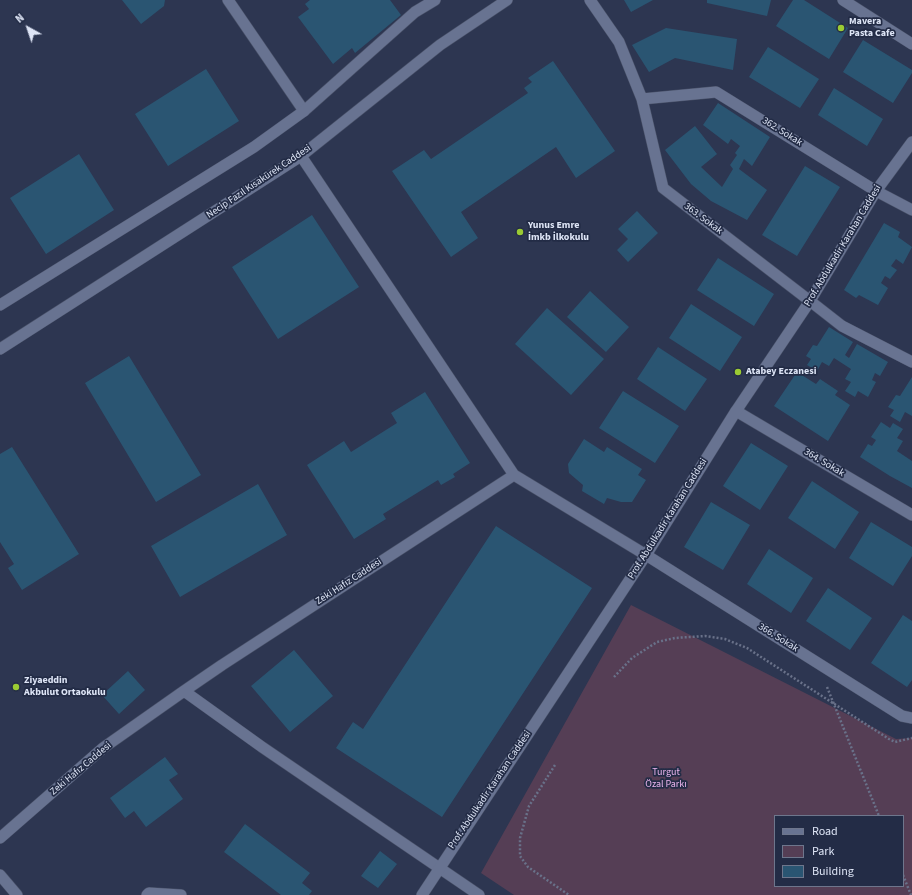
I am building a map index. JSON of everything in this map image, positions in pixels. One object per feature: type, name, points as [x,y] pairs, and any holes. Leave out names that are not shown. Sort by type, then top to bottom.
[{"type":"street","points":[[228,0],[304,111]]},
{"type":"street","points":[[0,305],[254,147],[304,111],[416,12],[435,0]]},
{"type":"street","name":"Necip Fazıl Kısakürek Caddesi","points":[[0,349],[301,156],[440,45],[507,0]]},
{"type":"street","name":"363. Sokak","points":[[590,0],[619,42],[642,99],[663,188],[842,326],[912,362]]},
{"type":"street","points":[[843,0],[912,44]]},
{"type":"street","name":"362. Sokak","points":[[642,99],[716,92],[876,191],[912,210]]},
{"type":"street","name":"Prof. Abdulkadir Karahan Caddesi","points":[[422,895],[646,556],[736,411],[810,301],[876,191],[912,142]]},
{"type":"street","points":[[301,156],[514,475]]},
{"type":"street","name":"364. Sokak","points":[[736,411],[912,516]]},
{"type":"street","name":"366. Sokak","points":[[514,475],[902,716],[912,718]]},
{"type":"street","name":"Zeki Hafız Caddesi","points":[[0,838],[103,748],[222,665],[514,475]]},
{"type":"street","points":[[184,691],[262,747],[480,895]]},
{"type":"street","points":[[0,875],[17,895]]},
{"type":"street","points":[[147,895],[149,893],[181,895]]},
{"type":"path","points":[[614,677],[632,658],[657,642],[675,638],[705,636],[725,639],[747,648],[889,739],[896,742],[912,738]]},
{"type":"path","points":[[817,662],[879,815]]},
{"type":"path","points":[[555,765],[529,806],[520,838],[520,856],[528,868],[569,895]]},
{"type":"path","points":[[904,878],[911,895]]},
{"type":"green space","name":"Turgut Özal Parkı","points":[[631,605],[896,739],[912,738],[912,895],[514,895],[481,873]]},
{"type":"building","points":[[122,0],[165,0],[164,6],[141,24]]},
{"type":"building","points":[[310,0],[390,0],[401,15],[355,53],[352,48],[333,64],[298,17],[309,9],[305,4]]},
{"type":"building","points":[[624,0],[653,0],[631,12]]},
{"type":"building","points":[[707,0],[771,0],[767,16],[707,3]]},
{"type":"building","points":[[793,0],[804,0],[848,28],[829,59],[776,26]]},
{"type":"building","points":[[666,28],[737,39],[733,70],[675,58],[649,72],[632,45]]},
{"type":"building","points":[[863,40],[912,70],[912,73],[893,103],[843,72]]},
{"type":"building","points":[[768,47],[819,79],[800,108],[749,77]]},
{"type":"building","points":[[553,61],[615,151],[576,178],[556,147],[461,212],[478,238],[451,257],[392,171],[424,150],[431,159],[528,93],[524,88],[532,82],[528,78]]},
{"type":"building","points":[[206,69],[239,121],[168,166],[135,114]]},
{"type":"building","points":[[834,88],[883,119],[867,146],[818,115]]},
{"type":"building","points":[[718,103],[770,137],[752,166],[744,159],[739,169],[767,190],[747,220],[711,201],[691,184],[665,150],[695,126],[717,154],[701,167],[722,187],[733,169],[730,165],[737,155],[735,153],[740,146],[731,139],[728,144],[703,125]]},
{"type":"building","points":[[79,154],[114,210],[46,254],[10,198]]},
{"type":"building","points":[[805,166],[840,187],[797,256],[762,235]]},
{"type":"building","points":[[637,211],[658,233],[628,262],[617,250],[628,239],[618,229]]},
{"type":"building","points":[[312,215],[359,287],[278,339],[232,267]]},
{"type":"building","points":[[884,223],[900,232],[898,237],[912,247],[903,264],[896,259],[891,266],[897,270],[890,279],[885,276],[881,283],[888,288],[878,305],[859,295],[856,298],[844,290]]},
{"type":"building","points":[[718,258],[774,294],[754,326],[697,290]]},
{"type":"building","points":[[590,291],[629,327],[606,352],[567,317]]},
{"type":"building","points":[[691,304],[742,337],[720,371],[669,338]]},
{"type":"building","points":[[547,308],[604,359],[571,395],[515,344]]},
{"type":"building","points":[[829,327],[853,342],[845,355],[849,358],[857,344],[888,362],[880,376],[875,373],[872,380],[876,382],[868,397],[858,391],[855,397],[845,391],[851,382],[845,379],[851,369],[834,358],[829,366],[822,362],[817,371],[807,365],[811,359],[806,356],[813,345],[817,346]]},
{"type":"building","points":[[658,347],[707,379],[685,411],[637,379]]},
{"type":"building","points":[[129,356],[201,475],[156,502],[85,383]]},
{"type":"building","points":[[797,372],[816,384],[820,379],[838,391],[835,395],[850,405],[828,441],[774,406]]},
{"type":"building","points":[[912,377],[912,416],[905,412],[900,422],[890,416],[894,410],[888,407],[896,395],[900,396]]},
{"type":"building","points":[[623,391],[679,426],[655,463],[599,428]]},
{"type":"building","points":[[425,392],[470,463],[453,474],[455,477],[441,485],[438,480],[383,514],[386,519],[354,539],[307,465],[344,441],[351,452],[397,423],[391,413]]},
{"type":"building","points":[[881,422],[890,428],[893,423],[903,429],[897,438],[903,441],[897,451],[912,461],[912,488],[860,457],[868,444],[872,446],[876,440],[871,437]]},
{"type":"building","points":[[584,439],[604,452],[607,447],[642,469],[638,475],[646,480],[632,502],[621,502],[607,498],[604,504],[582,491],[583,485],[569,473],[568,464]]},
{"type":"building","points":[[751,443],[788,466],[760,510],[723,486]]},
{"type":"building","points":[[12,447],[79,554],[22,590],[8,568],[14,564],[0,542],[0,454]]},
{"type":"building","points":[[812,481],[859,512],[835,549],[788,518]]},
{"type":"building","points":[[258,484],[287,535],[180,597],[151,546]]},
{"type":"building","points":[[711,502],[750,525],[723,570],[684,547]]},
{"type":"building","points":[[871,522],[912,547],[912,556],[893,586],[849,558]]},
{"type":"building","points":[[496,526],[592,588],[442,817],[336,748],[353,722],[363,729]]},
{"type":"building","points":[[769,549],[813,578],[791,613],[747,584]]},
{"type":"building","points":[[828,588],[872,618],[850,650],[806,621]]},
{"type":"building","points":[[903,615],[912,621],[912,680],[907,687],[871,663]]},
{"type":"building","points":[[294,650],[333,696],[290,732],[251,686]]},
{"type":"building","points":[[128,671],[145,690],[119,714],[102,695]]},
{"type":"building","points":[[165,757],[178,774],[169,780],[183,799],[146,827],[134,811],[125,818],[110,798]]},
{"type":"building","points":[[245,824],[310,873],[302,883],[312,891],[309,895],[281,895],[224,852]]},
{"type":"building","points":[[380,851],[397,864],[378,888],[361,876]]},
{"type":"place","name":"Mavera Pasta Cafe","points":[[841,28]]},
{"type":"place","name":"Yunus Emre İmkb İlkokulu","points":[[520,232]]},
{"type":"place","name":"Atabey Eczanesi","points":[[738,372]]},
{"type":"place","name":"Ziyaeddin Akbulut Ortaokulu","points":[[16,687]]}]
